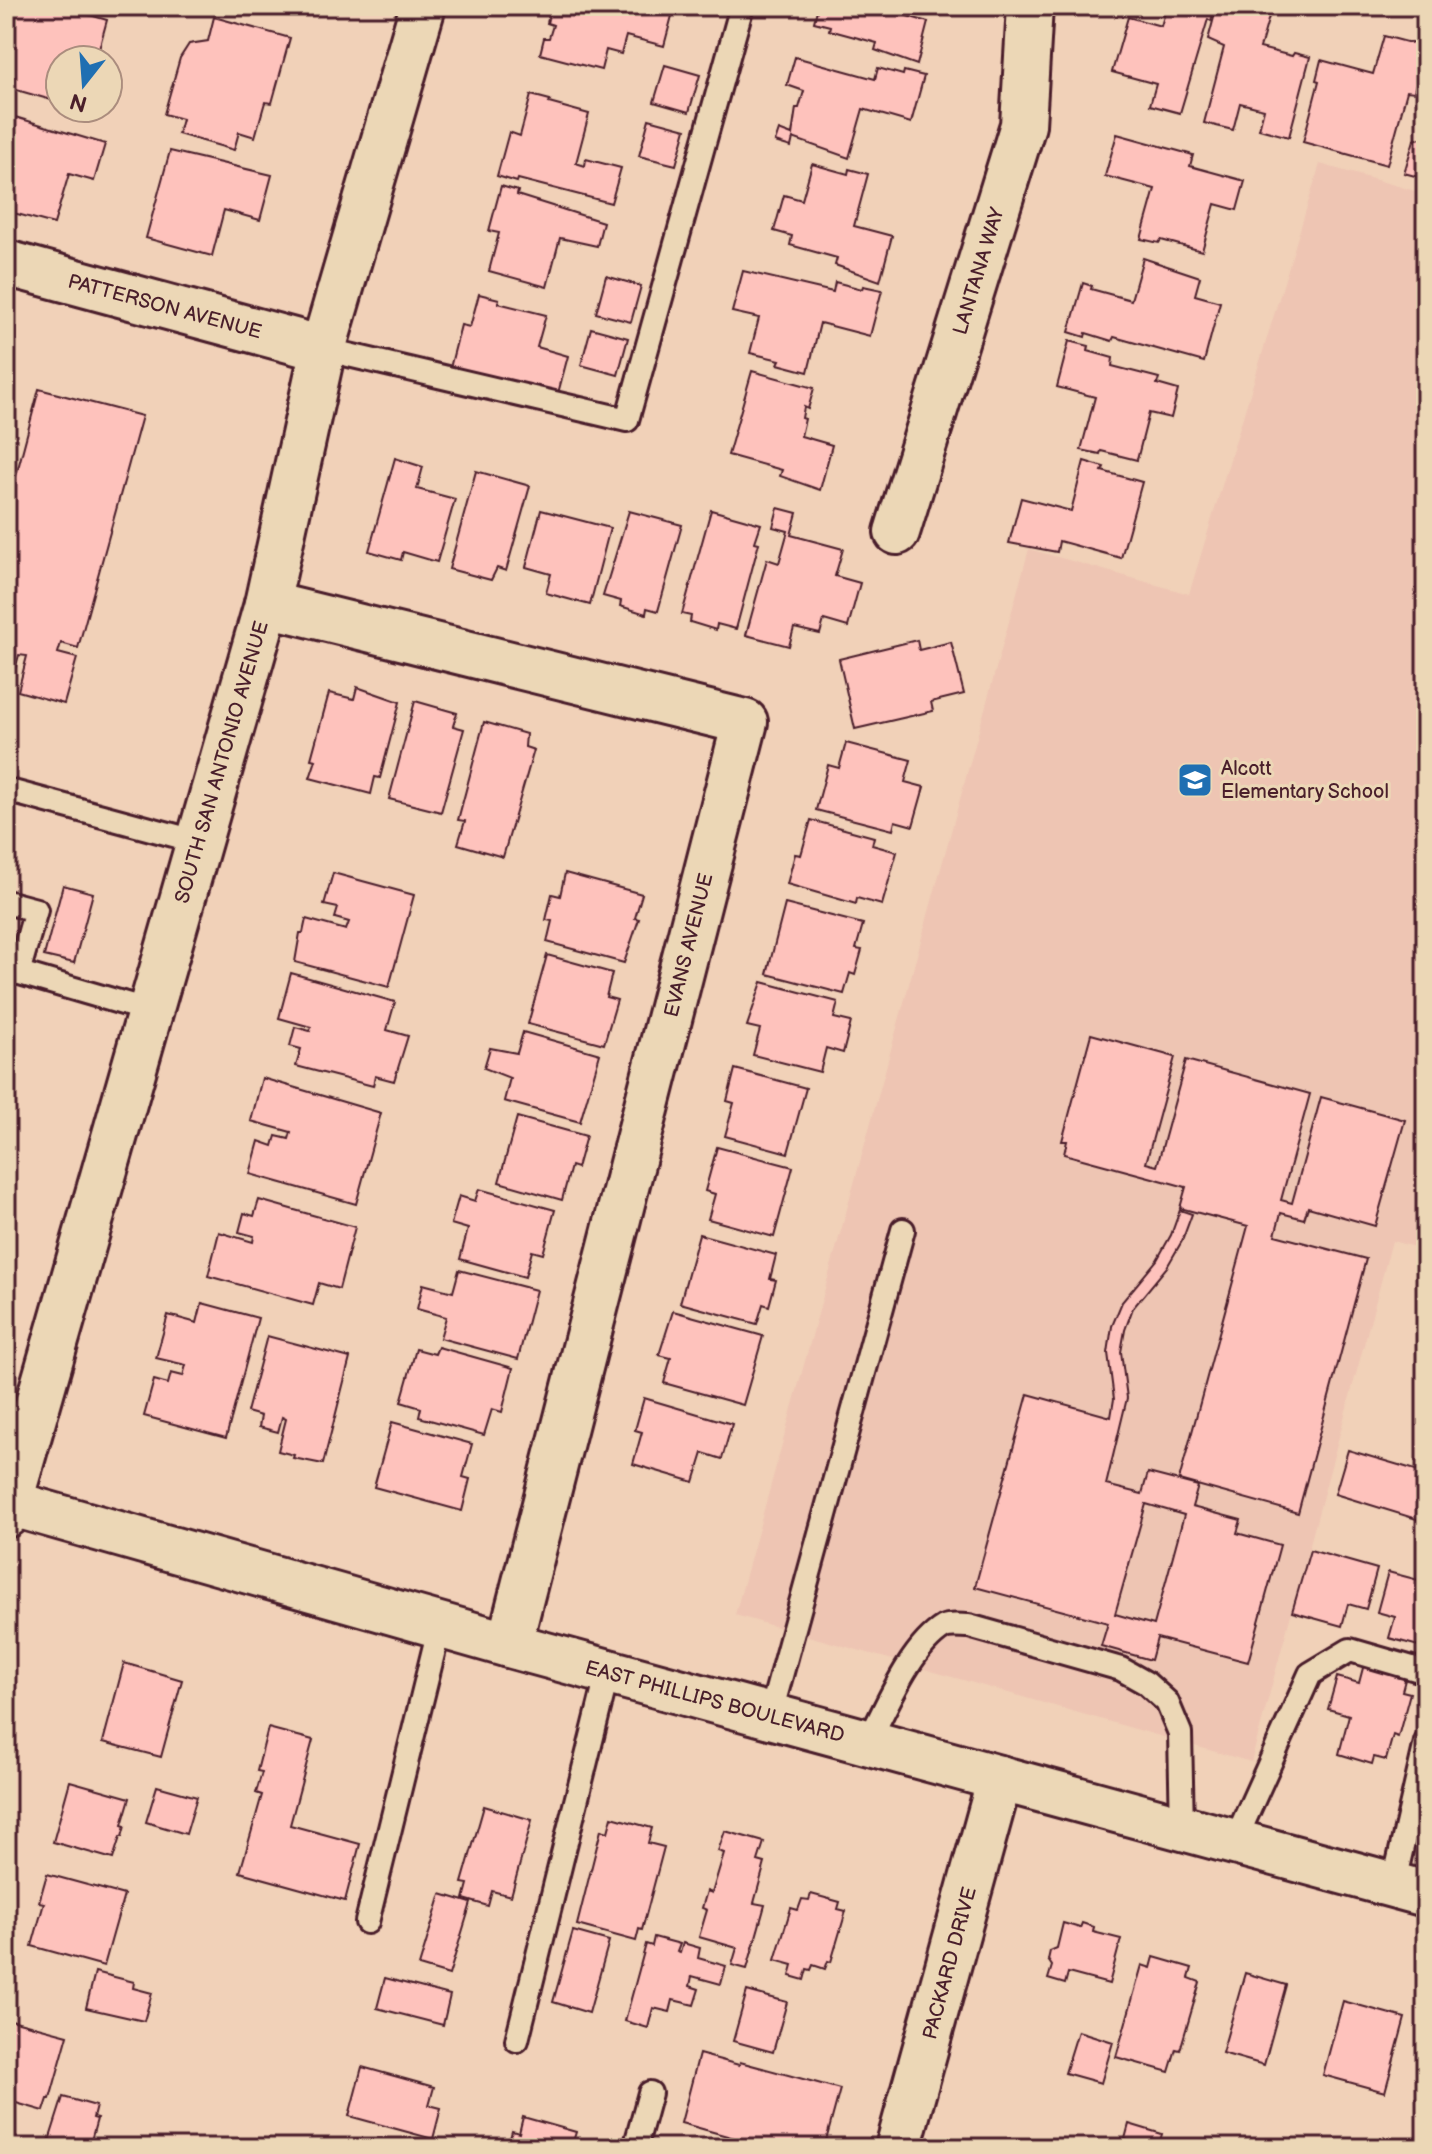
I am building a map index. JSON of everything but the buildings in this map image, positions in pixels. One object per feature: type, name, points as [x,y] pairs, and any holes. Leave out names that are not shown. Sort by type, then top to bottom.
[{"type":"street","name":"SOUTH SAN ANTONIO AVENUE","points":[[7,1507],[267,604],[323,349],[423,6]]},
{"type":"street","name":"LANTANA WAY","points":[[897,532],[1023,125],[1030,6]]},
{"type":"street","name":"PATTERSON AVENUE","points":[[6,263],[323,349]]},
{"type":"street","name":"EVANS AVENUE","points":[[267,604],[745,722],[509,1645]]},
{"type":"street","name":"EAST PHILLIPS BOULEVARD","points":[[7,1507],[1410,1890]]},
{"type":"street","name":"PACKARD DRIVE","points":[[898,2148],[1000,1778]]},
{"type":"lane","points":[[323,349],[627,420],[742,6]]},
{"type":"lane","points":[[6,790],[199,842]]},
{"type":"lane","points":[[6,902],[36,910],[12,971],[150,1011]]},
{"type":"lane","points":[[770,1716],[903,1230]]},
{"type":"lane","points":[[367,1922],[440,1625]]},
{"type":"lane","points":[[868,1742],[924,1644],[947,1626],[969,1626],[1121,1669],[1146,1683],[1167,1702],[1180,1733],[1182,1828]]},
{"type":"lane","points":[[1234,1843],[1310,1674],[1350,1650],[1426,1672]]},
{"type":"lane","points":[[517,2040],[608,1672]]},
{"type":"lane","points":[[1410,1890],[1426,1742]]},
{"type":"lane","points":[[635,2148],[650,2093]]},
{"type":"shaded area","points":[[1320,164],[1426,194],[1426,1250],[1392,1241],[1251,1762],[735,1615],[1029,549],[1189,594]]},
{"type":"place","name":"Alcott Elementary School","points":[[1195,780]]}]
